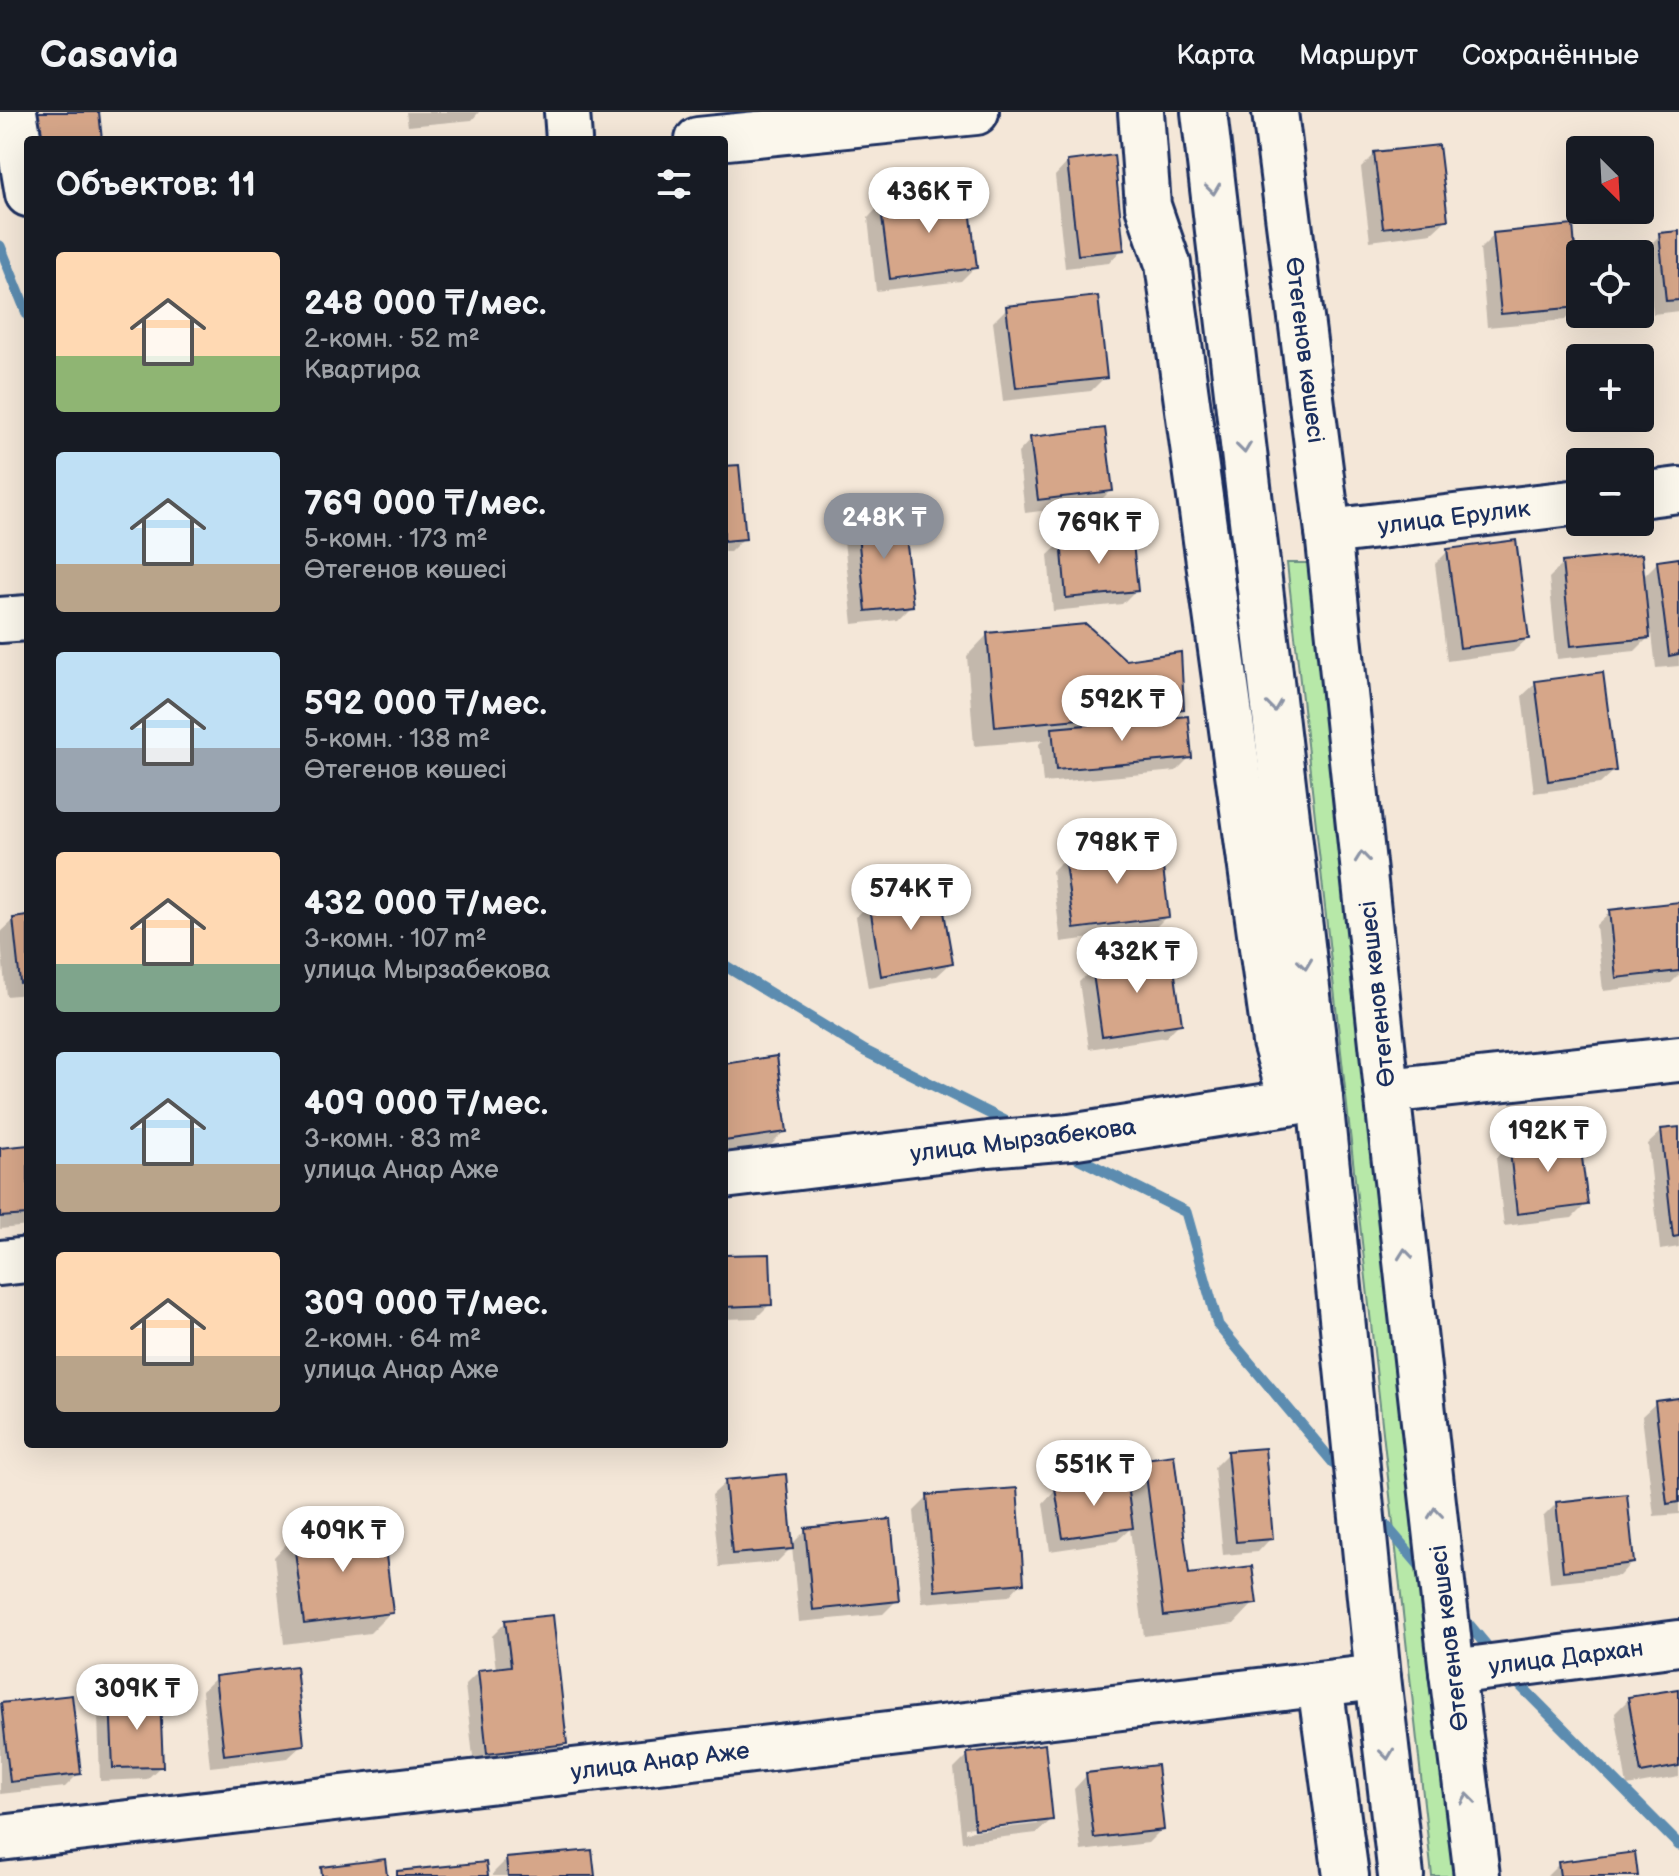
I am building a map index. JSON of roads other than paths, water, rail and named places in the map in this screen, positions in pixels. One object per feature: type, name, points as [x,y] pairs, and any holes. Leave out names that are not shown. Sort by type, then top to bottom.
[{"type":"street","points":[[14,112],[24,171]]},
{"type":"street","points":[[567,112],[569,136]]},
{"type":"street","points":[[728,137],[976,112]]},
{"type":"street","points":[[1141,112],[1148,206],[1168,264],[1275,1042],[1306,1100]]},
{"type":"street","points":[[1204,112],[1306,1100],[1401,1876]]},
{"type":"street","name":"Өтегенов көшесі","points":[[1275,112],[1328,532],[1387,1091],[1477,1876]]},
{"type":"street","points":[[1654,493],[1679,490]]},
{"type":"street","name":"улица Ерулик","points":[[1328,532],[1566,504]]},
{"type":"street","points":[[0,620],[24,618]]},
{"type":"street","points":[[1387,1091],[1679,1059]]},
{"type":"street","name":"улица Мырзабекова","points":[[728,1176],[1070,1137],[1306,1100]]},
{"type":"street","points":[[0,1263],[24,1260]]},
{"type":"street","name":"улица Дархан","points":[[1452,1672],[1679,1643]]},
{"type":"street","name":"улица Анар Аже","points":[[0,1838],[1378,1677]]},
{"type":"street","points":[[1320,1684],[1346,1876]]},
{"type":"waterway","points":[[0,246],[24,306]]},
{"type":"waterway","points":[[728,967],[865,1051],[1017,1127]]},
{"type":"waterway","points":[[1068,1153],[1186,1212],[1218,1325],[1342,1473]]},
{"type":"waterway","points":[[1376,1514],[1427,1574]]},
{"type":"waterway","points":[[1461,1615],[1496,1657]]},
{"type":"waterway","points":[[1512,1677],[1679,1845]]}]
